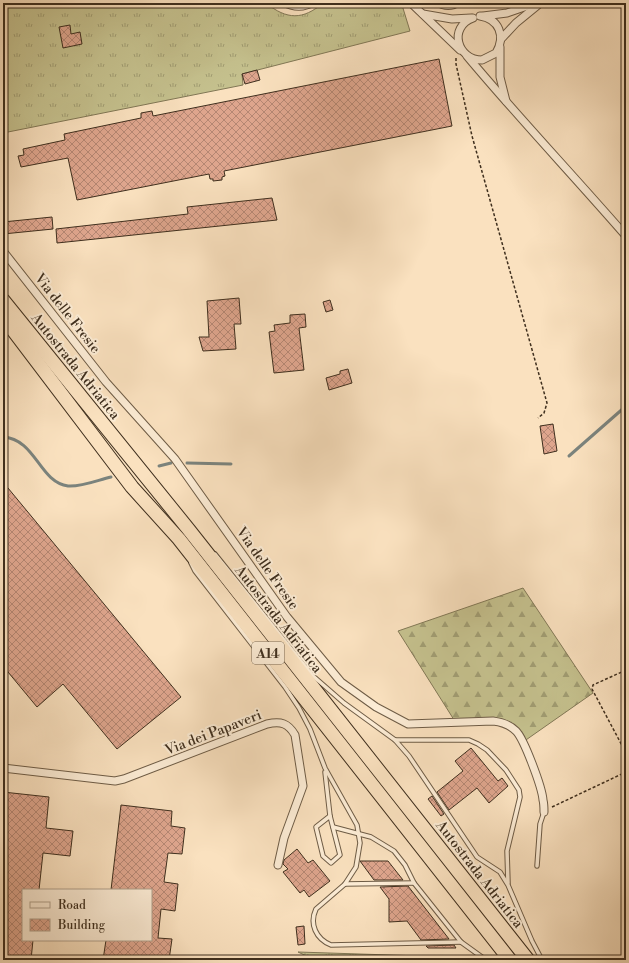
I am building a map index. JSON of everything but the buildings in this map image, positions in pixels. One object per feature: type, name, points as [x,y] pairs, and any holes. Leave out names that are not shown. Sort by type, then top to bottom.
[{"type":"highway","name":"Autostrada Adriatica","points":[[4,301],[189,530],[528,960]]},
{"type":"highway","name":"Autostrada Adriatica","points":[[3,318],[9,329],[26,346],[132,487],[179,539],[510,960]]},
{"type":"street","points":[[411,3],[464,54],[626,236]]},
{"type":"street","points":[[423,14],[452,19],[476,17],[507,13],[536,3]]},
{"type":"street","points":[[507,104],[500,78],[500,46],[502,38],[516,23],[540,3]]},
{"type":"street","points":[[500,46],[493,56],[478,60],[464,54],[458,44],[458,33],[462,26],[476,17],[492,20],[497,25],[502,38]]},
{"type":"street","name":"Via delle Fresie","points":[[3,251],[106,382],[175,459],[287,617],[341,682],[376,707],[408,724],[493,721],[503,722],[510,726],[517,732],[523,742],[543,799],[544,812]]},
{"type":"street","name":"Via dei Papaveri","points":[[3,768],[114,781],[124,779],[267,724],[281,722],[291,728],[295,735],[303,786],[284,838],[278,865]]},
{"type":"lane","points":[[282,3],[299,9],[308,7],[315,3]]},
{"type":"lane","points":[[435,3],[440,6],[450,7],[460,3]]},
{"type":"lane","points":[[189,530],[221,559],[314,676],[344,703],[395,740],[409,756],[424,775],[477,857],[500,872],[508,884],[532,941],[542,960]]},
{"type":"lane","points":[[179,539],[195,571],[285,687],[299,708],[310,729],[325,768],[357,825],[360,843],[356,867],[345,884],[316,909],[314,914],[315,930],[324,942],[331,946],[461,942]]},
{"type":"lane","points":[[395,740],[469,740],[487,750],[506,770],[516,783],[520,797],[507,851],[508,884]]},
{"type":"lane","points":[[325,768],[330,816],[340,855],[332,863],[322,856],[316,827],[330,816]]},
{"type":"lane","points":[[537,866],[540,824],[544,812]]},
{"type":"lane","points":[[333,827],[371,837],[394,851],[405,865],[414,883],[461,942],[486,960]]},
{"type":"lane","points":[[345,884],[414,883]]},
{"type":"path","points":[[464,54],[456,58],[456,64],[472,136],[547,403],[544,413],[538,418]]},
{"type":"path","points":[[626,670],[593,685],[592,689],[626,753]]},
{"type":"path","points":[[544,812],[626,772]]},
{"type":"green space","points":[[3,3],[266,3],[281,13],[295,16],[309,13],[323,3],[399,3],[402,5],[410,31],[242,74],[243,85],[3,133]]},
{"type":"green space","points":[[523,588],[593,693],[523,742],[503,722],[456,723],[398,631]]},
{"type":"green space","points":[[298,952],[452,957],[472,960],[315,960]]},
{"type":"waterway","points":[[3,330],[9,334]]},
{"type":"waterway","points":[[569,456],[626,406]]},
{"type":"waterway","points":[[3,437],[14,440],[23,445],[50,477],[58,483],[73,486],[111,477]]},
{"type":"waterway","points":[[159,466],[171,463]]},
{"type":"waterway","points":[[187,463],[231,464]]}]
